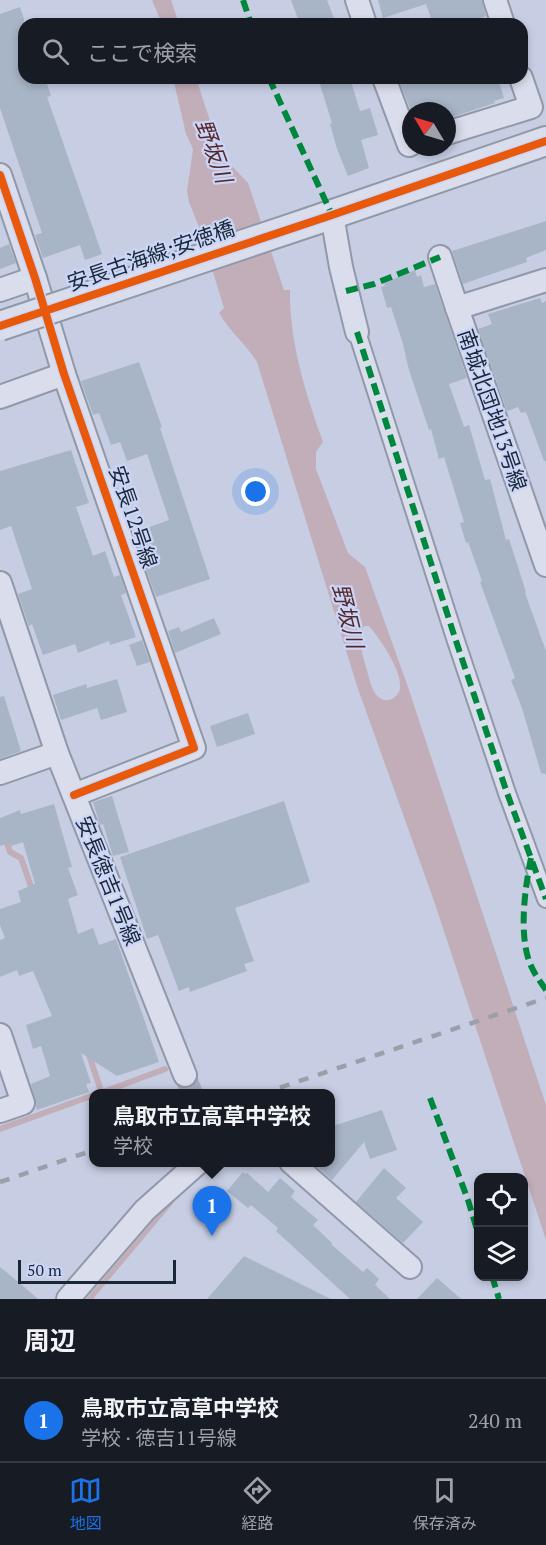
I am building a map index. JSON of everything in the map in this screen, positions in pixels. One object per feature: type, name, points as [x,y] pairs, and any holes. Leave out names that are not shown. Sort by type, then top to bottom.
[{"type":"street","points":[[357,0],[364,18]]},
{"type":"street","points":[[495,0],[501,18]]},
{"type":"street","points":[[386,84],[402,126]]},
{"type":"street","points":[[456,130],[531,107],[523,84]]},
{"type":"street","name":"安長古海線;安徳橋","points":[[0,326],[546,141]]},
{"type":"street","name":"安長12号線","points":[[0,175],[64,374],[194,748],[74,795]]},
{"type":"street","points":[[322,218],[341,267],[357,332],[455,638],[546,899]]},
{"type":"street","points":[[440,257],[457,309]]},
{"type":"street","points":[[0,290],[35,278]]},
{"type":"street","name":"南城北団地13号線","points":[[546,280],[457,309],[546,565]]},
{"type":"street","points":[[0,397],[64,374]]},
{"type":"street","name":"安長徳吉1号線","points":[[0,583],[57,753],[185,1075]]},
{"type":"street","points":[[0,773],[57,753]]},
{"type":"street","points":[[0,1035],[23,1104],[0,1111]]},
{"type":"street","points":[[68,1299],[145,1210],[193,1167]]},
{"type":"street","points":[[297,1167],[410,1267]]},
{"type":"water","points":[[152,0],[171,0],[177,18],[160,18]]},
{"type":"water","name":"野坂川","points":[[174,84],[198,84],[220,151],[248,183],[284,290],[290,290],[292,329],[296,348],[305,387],[323,442],[316,452],[316,469],[348,553],[365,567],[407,684],[546,1105],[546,1240],[528,1186],[528,1173],[524,1173],[434,901],[357,686],[257,362],[219,313],[224,308],[187,191],[193,149],[186,134]],"holes":[[[364,626],[369,626],[394,664],[400,681],[400,690],[392,699],[386,700],[376,695],[371,684],[361,641]]]},
{"type":"water","points":[[176,1200],[93,1299],[86,1299],[168,1203]]},
{"type":"building","points":[[291,0],[327,0],[334,18],[298,18]]},
{"type":"building","points":[[378,0],[482,0],[486,16],[481,18],[431,18],[426,4],[383,18]]},
{"type":"building","points":[[20,7],[24,18],[18,18],[18,84],[47,84],[51,96],[47,97],[102,254],[85,260],[80,245],[43,258],[35,235],[42,233],[0,108],[0,14]]},
{"type":"building","points":[[320,84],[352,84],[360,111],[370,108],[378,135],[361,140],[369,168],[348,176],[337,149],[330,124],[332,123]]},
{"type":"building","points":[[400,84],[500,84],[504,98],[494,101],[495,103],[456,116],[456,102],[407,102]]},
{"type":"building","points":[[546,221],[546,250],[526,258],[527,262],[463,284],[452,251]]},
{"type":"building","points":[[9,244],[16,263],[0,269],[0,248]]},
{"type":"building","points":[[415,270],[417,277],[421,275],[424,287],[435,284],[467,378],[449,384],[464,427],[469,425],[485,480],[490,479],[506,540],[509,539],[546,651],[546,774],[541,773],[522,708],[511,680],[515,678],[468,542],[466,543],[460,523],[464,522],[444,457],[439,459],[431,429],[429,430],[409,370],[391,307],[387,308],[381,287],[385,286],[384,283]]},
{"type":"building","points":[[540,298],[542,303],[546,301],[546,461],[544,461],[526,412],[521,413],[518,407],[507,411],[478,329],[492,324],[488,314]]},
{"type":"building","points":[[139,362],[210,579],[156,597],[133,533],[169,520],[147,454],[127,461],[120,442],[111,445],[99,413],[93,415],[81,381]]},
{"type":"building","points":[[71,450],[89,503],[76,507],[93,556],[105,551],[114,577],[120,575],[126,593],[121,595],[136,637],[110,645],[109,641],[78,653],[75,644],[43,655],[32,624],[29,626],[18,594],[32,589],[11,526],[0,530],[0,471]]},
{"type":"building","points":[[214,618],[221,634],[175,653],[168,631],[179,627],[181,632]]},
{"type":"building","points":[[142,640],[150,662],[137,666],[129,645]]},
{"type":"building","points":[[117,679],[127,712],[101,720],[97,708],[61,720],[53,695],[86,684],[87,688]]},
{"type":"building","points":[[4,696],[21,751],[0,759],[0,697]]},
{"type":"building","points":[[248,713],[255,734],[217,747],[210,726]]},
{"type":"building","points":[[112,796],[129,852],[113,856],[93,802]]},
{"type":"building","points":[[284,801],[310,882],[235,908],[254,961],[244,964],[247,971],[190,992],[189,987],[179,991],[158,935],[147,939],[120,857]]},
{"type":"building","points":[[54,804],[72,867],[68,868],[78,895],[68,899],[78,934],[93,928],[99,945],[116,939],[159,1062],[117,1076],[81,1053],[91,1083],[86,1084],[89,1092],[37,1110],[31,1084],[50,1076],[41,1046],[33,1049],[26,1025],[52,1016],[33,971],[19,976],[17,970],[0,977],[0,940],[5,938],[0,925],[0,909],[21,902],[18,891],[35,884],[23,842],[11,846],[10,843],[0,846],[0,818],[20,810],[21,814]]},
{"type":"building","points":[[382,1110],[397,1150],[370,1159],[364,1142],[332,1180],[318,1167],[335,1167],[335,1125]]},
{"type":"building","points":[[384,1168],[406,1188],[396,1198],[423,1222],[403,1243],[356,1202]]},
{"type":"building","points":[[243,1172],[268,1192],[280,1178],[295,1191],[291,1197],[318,1220],[313,1225],[363,1272],[367,1268],[379,1279],[375,1285],[390,1299],[350,1299],[276,1231],[278,1228],[251,1205],[248,1208],[227,1191]]},
{"type":"building","points":[[244,1256],[331,1299],[207,1299]]},
{"type":"building","points":[[0,1267],[22,1285],[38,1299],[0,1299]]},
{"type":"building","points":[[437,1278],[461,1299],[417,1299]]},
{"type":"waterway","points":[[0,822],[10,852],[21,858],[33,892]]},
{"type":"waterway","points":[[88,1052],[100,1088]]},
{"type":"waterway","points":[[111,1089],[165,1069]]},
{"type":"waterway","points":[[0,1129],[89,1097]]},
{"type":"tunnel","points":[[185,1075],[190,1089]]},
{"type":"railway","points":[[276,1089],[546,998]]},
{"type":"railway","points":[[0,1182],[89,1152]]},
{"type":"marked path","points":[[243,0],[249,18]]},
{"type":"marked path","points":[[272,84],[332,215]]},
{"type":"marked path","points":[[346,291],[374,284],[440,257]]},
{"type":"marked path","points":[[357,332],[455,638],[507,793],[546,899]]},
{"type":"marked path","points":[[531,858],[525,896],[524,936],[531,965],[546,990]]},
{"type":"marked path","points":[[430,1098],[476,1227]]},
{"type":"marked path","points":[[494,1281],[499,1299]]},
{"type":"cycle path","points":[[0,326],[546,141]]},
{"type":"cycle path","points":[[0,175],[64,374],[194,748],[74,795]]},
{"type":"place","name":"鳥取市立高草中学校","points":[[212,1236]]}]
